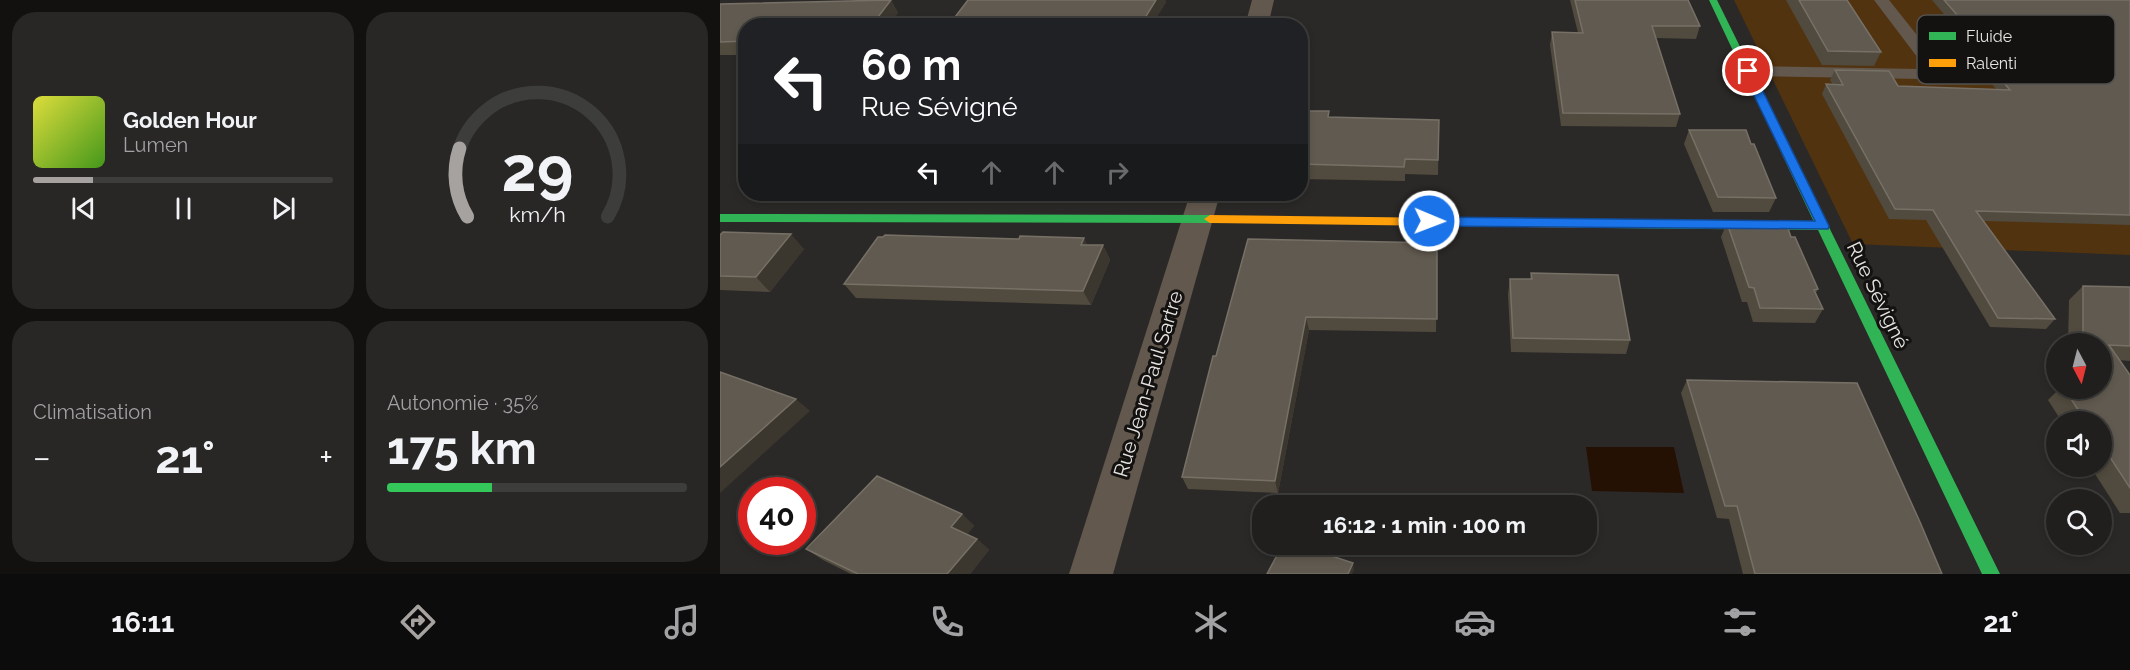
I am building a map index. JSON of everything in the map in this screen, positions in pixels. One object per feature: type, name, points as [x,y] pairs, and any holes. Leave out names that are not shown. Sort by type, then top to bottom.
[{"type":"street","points":[[1258,18],[1263,0]]},
{"type":"street","name":"Rue Sévigné","points":[[1713,0],[1991,574]]},
{"type":"street","points":[[720,218],[1202,206],[1823,226]]},
{"type":"street","name":"Rue Jean-Paul Sartre","points":[[1091,574],[1202,206]]},
{"type":"lane","points":[[1881,0],[1917,46]]},
{"type":"lane","points":[[1748,71],[1917,74]]},
{"type":"shaded area","points":[[1734,0],[2059,0],[2074,15],[1917,15],[1917,84],[2115,84],[2115,54],[2130,69],[2130,255],[1853,244]]},
{"type":"shaded area","points":[[1586,447],[1674,447],[1684,493],[1592,491]]},
{"type":"building","points":[[891,0],[877,18],[738,18],[738,41],[720,42],[720,4]]},
{"type":"building","points":[[968,0],[1156,0],[1145,18],[954,18]]},
{"type":"building","points":[[1575,0],[1688,0],[1700,26],[1652,26],[1680,114],[1563,113],[1552,32],[1583,33]]},
{"type":"building","points":[[1799,0],[1847,0],[1881,52],[1828,51]]},
{"type":"building","points":[[1944,0],[2130,0],[2130,215],[1976,211],[2055,319],[1998,318],[1933,210],[1895,209],[1826,84],[1843,85],[1835,70],[1889,71],[1898,86],[2010,90],[2005,84],[2115,84],[2115,15],[1957,15]]},
{"type":"building","points":[[1308,111],[1329,111],[1328,117],[1439,120],[1438,160],[1405,159],[1404,167],[1308,164]]},
{"type":"building","points":[[1689,130],[1746,130],[1776,198],[1718,197]]},
{"type":"building","points":[[1727,223],[1786,223],[1791,237],[1795,237],[1818,289],[1814,290],[1823,309],[1760,308],[1754,288],[1749,287]]},
{"type":"building","points":[[723,232],[791,234],[756,277],[720,276],[720,235]]},
{"type":"building","points":[[885,235],[1019,239],[1020,236],[1084,238],[1081,245],[1103,245],[1083,291],[844,284],[878,237]]},
{"type":"building","points":[[1248,239],[1437,243],[1437,319],[1306,317],[1275,481],[1182,477],[1213,356],[1216,356]]},
{"type":"building","points":[[1531,273],[1618,275],[1630,340],[1513,338],[1510,279],[1532,279]]},
{"type":"building","points":[[2083,286],[2130,287],[2130,346],[2112,345],[2112,333],[2083,333]]},
{"type":"building","points":[[2112,349],[2130,375],[2130,488],[2112,460],[2112,411],[2079,411],[2071,399],[2112,399]]},
{"type":"building","points":[[720,372],[796,399],[720,467]]},
{"type":"building","points":[[1687,380],[1857,383],[1942,574],[1755,574],[1737,506],[1725,506]]},
{"type":"building","points":[[877,476],[962,514],[951,527],[977,539],[947,574],[858,574],[816,554],[816,539]]},
{"type":"building","points":[[1277,555],[1329,555],[1353,563],[1348,574],[1267,574]]},
{"type":"traffic: fast","points":[[1713,0],[1991,574]]},
{"type":"traffic: fast","points":[[720,218],[1210,219]]},
{"type":"traffic: fast","points":[[1608,224],[1823,226]]},
{"type":"traffic: slow","points":[[1210,219],[1608,224]]},
{"type":"route","points":[[1429,221],[1823,226],[1748,71]]}]
